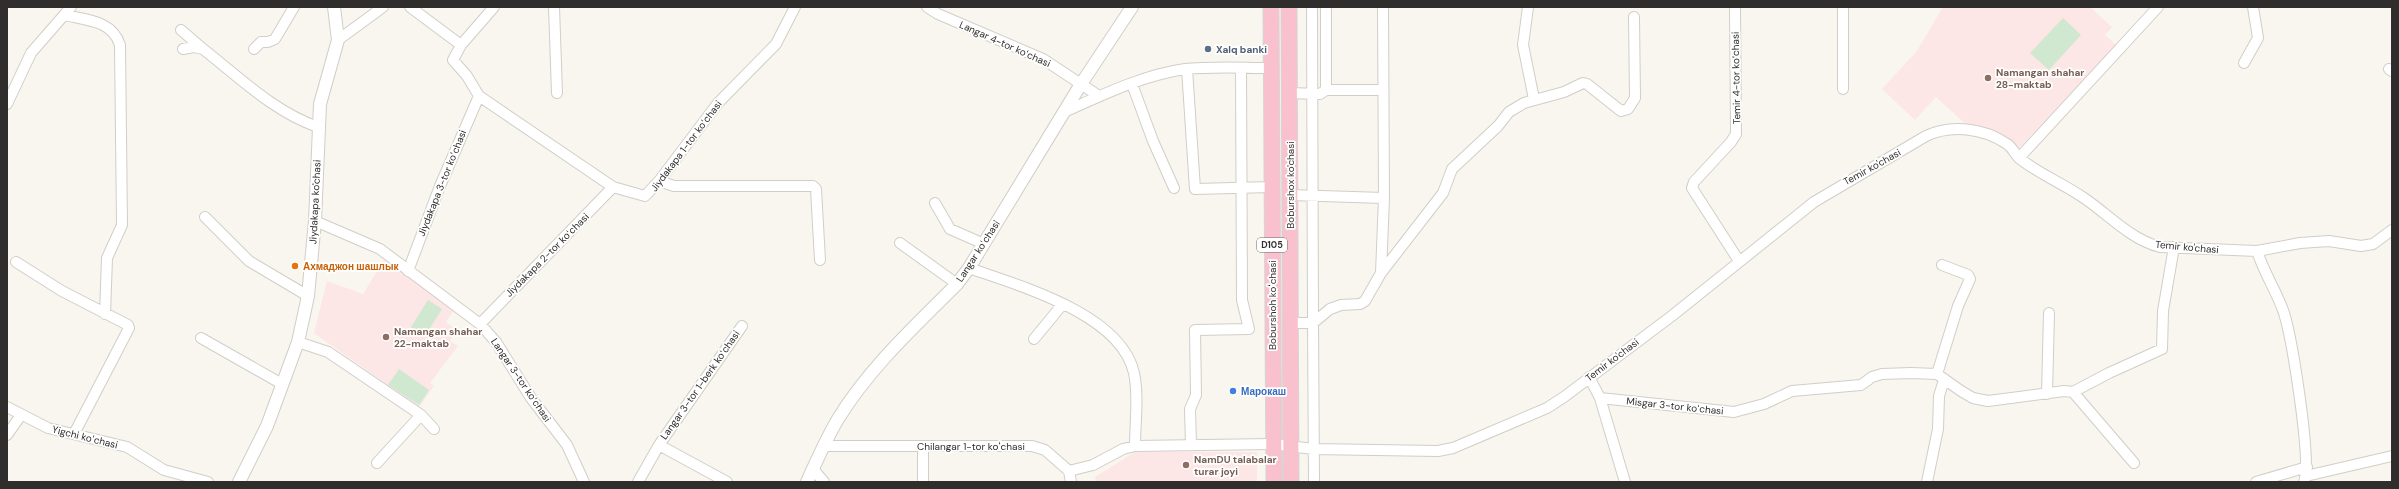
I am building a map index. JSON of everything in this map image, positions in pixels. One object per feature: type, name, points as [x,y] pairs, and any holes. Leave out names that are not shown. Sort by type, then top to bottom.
[{"type":"main road","name":"Boburshoh koʻchasi","points":[[1272,7],[1271,187],[1274,482]]},
{"type":"main road","name":"Boburshox ko'chasi","points":[[1288,7],[1291,482]]},
{"type":"street","points":[[7,104],[31,52],[71,7]]},
{"type":"street","points":[[254,49],[261,42],[268,42],[275,39],[294,7]]},
{"type":"street","name":"Jiydakapa ko'chasi","points":[[239,482],[267,426],[298,342],[308,296],[315,221],[320,104],[338,40],[334,7]]},
{"type":"street","points":[[338,40],[383,7]]},
{"type":"street","points":[[410,7],[461,45],[494,7]]},
{"type":"street","points":[[554,7],[557,93]]},
{"type":"street","name":"Jiydakapa 1-tor koʻchasi","points":[[461,45],[453,56],[453,60],[467,76],[478,96],[613,187],[645,196],[659,181],[718,103],[776,44],[795,7]]},
{"type":"street","name":"Langar 4-tor koʻchasi","points":[[927,7],[938,14],[1043,59],[1099,96]]},
{"type":"street","name":"Langar koʻchasi","points":[[807,482],[823,446],[838,418],[864,382],[957,284],[969,268],[1081,84],[1132,7]]},
{"type":"street","points":[[1312,7],[1314,482]]},
{"type":"street","points":[[1289,93],[1323,94],[1326,90],[1326,7]]},
{"type":"street","points":[[1380,273],[1384,198],[1383,7]]},
{"type":"street","points":[[1528,7],[1523,46],[1534,100]]},
{"type":"street","name":"Temir 4-tor koʻchasi","points":[[1735,7],[1736,134],[1731,142],[1694,182],[1692,188],[1739,261]]},
{"type":"street","points":[[1843,7],[1843,90]]},
{"type":"street","points":[[2019,158],[2158,7]]},
{"type":"street","points":[[2244,63],[2258,38],[2253,7]]},
{"type":"street","points":[[64,15],[108,27],[117,36],[120,45],[122,224],[107,258],[105,314]]},
{"type":"street","points":[[1290,322],[1314,323],[1330,310],[1341,305],[1360,304],[1365,301],[1380,273],[1443,193],[1452,169],[1498,126],[1509,112],[1534,100],[1564,92],[1583,83],[1587,84],[1621,111],[1628,109],[1635,98],[1634,17]]},
{"type":"street","points":[[181,30],[274,105],[300,121],[318,127]]},
{"type":"street","points":[[183,49],[194,47],[203,49]]},
{"type":"street","points":[[1190,444],[1190,409],[1196,395],[1195,330],[1249,329],[1242,300],[1241,68]]},
{"type":"street","points":[[1064,112],[1099,96],[1165,73],[1186,69],[1271,68]]},
{"type":"street","points":[[1186,69],[1195,189],[1271,187]]},
{"type":"street","points":[[1132,84],[1153,141],[1174,188]]},
{"type":"street","points":[[1326,90],[1383,90]]},
{"type":"street","name":"Jiydakapa 3-tor koʻchasi","points":[[408,271],[440,186],[478,96]]},
{"type":"street","name":"Temir ko'chasi","points":[[1274,444],[1313,449],[1438,450],[1453,448],[1547,408],[1673,314],[1814,202],[1837,187],[1939,130],[1967,130],[1986,135],[2008,144],[2019,158],[2084,198],[2146,243],[2174,247],[2257,251],[2300,243],[2329,241],[2361,246],[2373,244],[2392,230]]},
{"type":"street","points":[[659,181],[674,186],[813,186],[816,189],[820,260]]},
{"type":"street","name":"Jiydakapa 2-tor koʻchasi","points":[[480,324],[613,187]]},
{"type":"street","points":[[1290,195],[1384,198]]},
{"type":"street","points":[[935,203],[950,229],[984,244]]},
{"type":"street","points":[[205,216],[248,261],[308,296]]},
{"type":"street","name":"Langar 3-tor koʻchasi","points":[[315,221],[380,249],[480,324],[496,342],[531,398],[567,445],[584,482]]},
{"type":"street","points":[[900,243],[957,284]]},
{"type":"street","points":[[2073,392],[2110,372],[2162,349],[2163,311],[2174,247]]},
{"type":"street","points":[[2257,251],[2284,313],[2291,344],[2306,475]]},
{"type":"street","points":[[16,262],[38,278],[128,325],[129,331],[74,434]]},
{"type":"street","points":[[1928,482],[1938,429],[1941,377],[1958,306],[1970,279],[1968,275],[1942,265]]},
{"type":"street","points":[[969,268],[1029,289],[1062,305],[1109,332],[1128,355],[1134,374],[1134,446]]},
{"type":"street","points":[[1034,339],[1062,305]]},
{"type":"street","points":[[2048,394],[2049,313]]},
{"type":"street","name":"Langar 3-tor 1-berk koʻchasi","points":[[659,444],[742,326]]},
{"type":"street","points":[[201,338],[282,384]]},
{"type":"street","points":[[298,342],[328,352],[421,415],[434,429]]},
{"type":"street","name":"Misgar 3-tor koʻchasi","points":[[1600,398],[1734,412],[1764,404],[1792,391],[1862,385],[1872,378],[1882,374],[1941,377]]},
{"type":"street","points":[[1589,377],[1600,398],[1624,482]]},
{"type":"street","points":[[1941,377],[1973,398],[1988,401],[2069,390],[2073,392],[2134,463]]},
{"type":"street","name":"Yigchi koʻchasi","points":[[7,407],[48,428],[127,447],[164,470],[208,482]]},
{"type":"street","points":[[7,435],[21,415]]},
{"type":"street","points":[[377,463],[421,415]]},
{"type":"street","points":[[638,482],[659,444],[726,482]]},
{"type":"street","points":[[1071,482],[1069,471],[1093,465],[1123,449],[1134,446],[1274,444]]},
{"type":"street","name":"Chilangar 1-tor koʻchasi","points":[[823,446],[1032,446],[1045,450],[1069,471]]},
{"type":"street","points":[[922,482],[923,446]]},
{"type":"street","points":[[2256,482],[2306,475],[2392,456]]},
{"type":"street","points":[[813,469],[824,482]]},
{"type":"shaded area","name":"Namangan shahar 28-maktab","points":[[1943,7],[2090,7],[2112,27],[2105,35],[2116,45],[2018,149],[1969,127],[1936,97],[1915,120],[1882,89],[1917,51]]},
{"type":"shaded area","name":"Namangan shahar 22-maktab","points":[[384,260],[455,308],[446,322],[457,330],[450,341],[458,346],[430,383],[434,386],[419,407],[314,333],[327,281],[363,294]]},
{"type":"shaded area","name":"NamDU talabalar turar joyi","points":[[1135,452],[1257,452],[1257,482],[1096,482],[1095,477]]},
{"type":"green space","points":[[2063,18],[2081,35],[2049,70],[2030,53]]},
{"type":"green space","points":[[428,300],[442,309],[425,336],[411,327]]},
{"type":"green space","points":[[399,369],[429,390],[419,405],[388,385]]},
{"type":"place","name":"Xalq banki","points":[[1208,49]]},
{"type":"place","name":"Namangan shahar 28-maktab","points":[[1988,78]]},
{"type":"place","name":"Ахмаджон шашлык","points":[[295,266]]},
{"type":"place","name":"Namangan shahar 22-maktab","points":[[386,337]]},
{"type":"place","name":"Марокаш","points":[[1233,391]]},
{"type":"place","name":"NamDU talabalar turar joyi","points":[[1186,465]]}]
